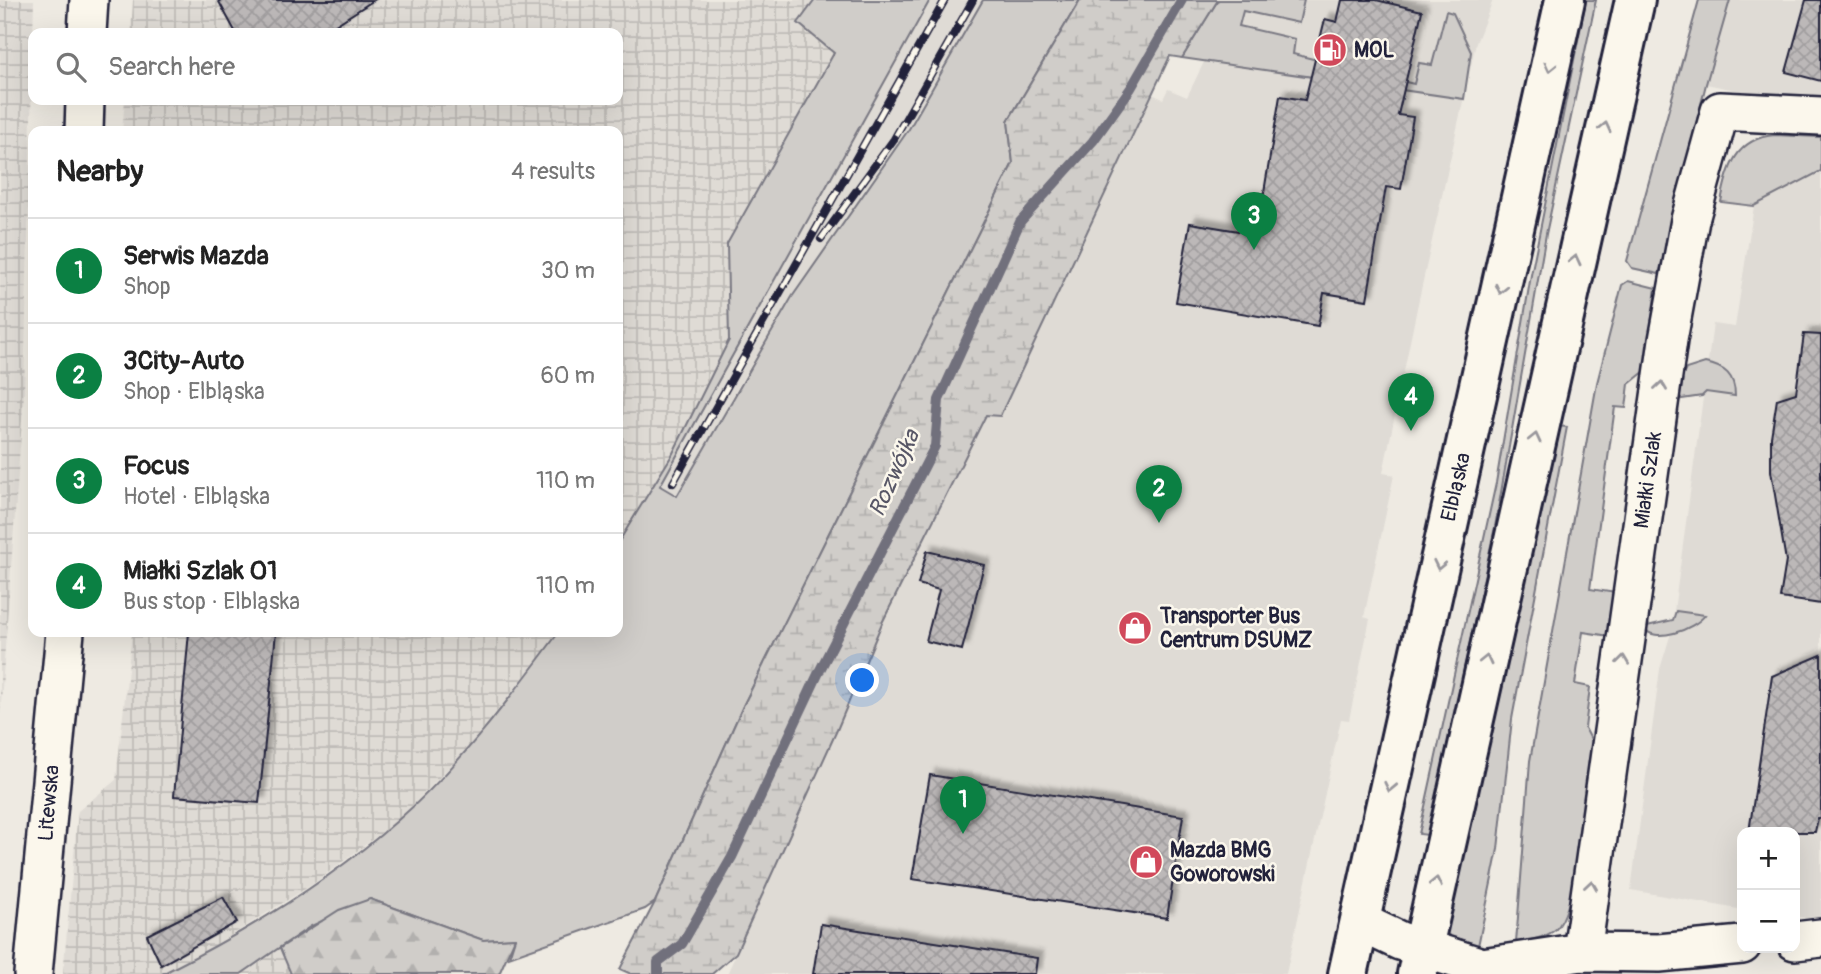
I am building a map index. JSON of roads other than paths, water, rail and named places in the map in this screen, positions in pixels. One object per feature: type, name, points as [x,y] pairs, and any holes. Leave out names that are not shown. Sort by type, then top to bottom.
[{"type":"main road","name":"Elbląska","points":[[1348,974],[1565,0]]},
{"type":"main road","points":[[1419,961],[1635,0]]},
{"type":"street","points":[[87,28],[89,0]]},
{"type":"street","points":[[85,105],[85,126]]},
{"type":"street","name":"Miałki Szlak","points":[[1582,952],[1668,340],[1690,220],[1720,111],[1821,116]]},
{"type":"street","name":"Litewska","points":[[33,974],[65,637]]},
{"type":"street","points":[[1360,922],[1419,961],[1482,967],[1582,952],[1659,953],[1737,946]]},
{"type":"street","points":[[1800,940],[1821,938]]},
{"type":"waterway","name":"Rozwójka","points":[[658,974],[658,962],[682,944],[732,857],[820,670],[935,446],[939,400],[1020,222],[1093,141],[1131,88],[1182,0]]},
{"type":"railway","points":[[673,483],[945,0]]},
{"type":"railway","points":[[821,239],[894,139],[973,0]]},
{"type":"place","name":"MOL","points":[[1330,50]]},
{"type":"place","name":"Focus","points":[[1254,250]]},
{"type":"place","name":"Miałki Szlak 01","points":[[1411,431]]},
{"type":"place","name":"3City-Auto","points":[[1159,523]]},
{"type":"place","name":"Transporter Bus Centrum DSUMZ","points":[[1135,628]]},
{"type":"place","name":"Serwis Mazda","points":[[963,834]]},
{"type":"place","name":"Mazda BMG Goworowski","points":[[1146,862]]}]
